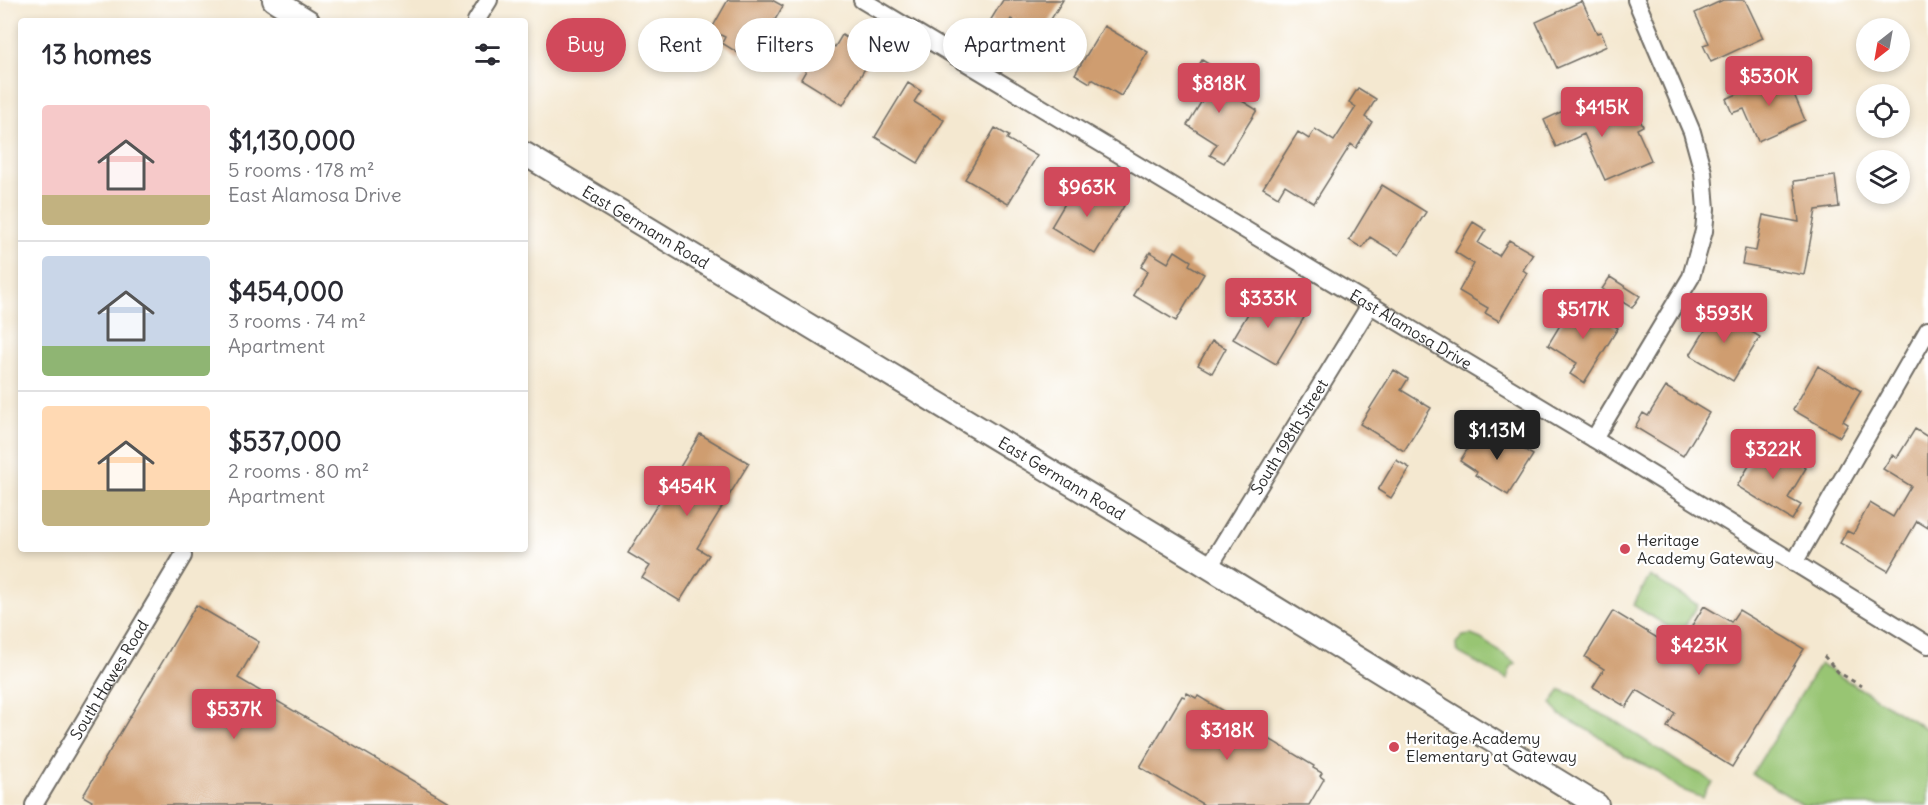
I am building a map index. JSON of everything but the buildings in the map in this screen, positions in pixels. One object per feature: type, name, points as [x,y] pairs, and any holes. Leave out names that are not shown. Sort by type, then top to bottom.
[{"type":"street","points":[[274,0],[303,18]]},
{"type":"street","points":[[478,18],[489,0]]},
{"type":"street","name":"East Alamosa Drive","points":[[862,0],[1594,439],[1928,645]]},
{"type":"street","points":[[1594,439],[1691,277],[1704,231],[1706,209],[1703,172],[1692,132],[1636,0]]},
{"type":"street","name":"East Germann Road","points":[[528,156],[1209,567],[1597,805]]},
{"type":"street","name":"South 198th Street","points":[[1209,567],[1370,305]]},
{"type":"street","points":[[1794,563],[1928,330]]},
{"type":"street","name":"South Hawes Road","points":[[34,805],[183,556]]},
{"type":"path","points":[[1824,656],[1838,672],[1861,686]]},
{"type":"green space","points":[[1650,576],[1698,605],[1680,634],[1633,605]]},
{"type":"green space","points":[[1471,635],[1481,639],[1516,663],[1509,670],[1508,680],[1459,653],[1456,643],[1463,636]]},
{"type":"green space","points":[[1820,664],[1928,730],[1928,805],[1803,805],[1752,774]]},
{"type":"green space","points":[[1561,690],[1574,695],[1591,709],[1612,719],[1684,766],[1703,775],[1713,783],[1706,790],[1703,798],[1680,789],[1655,770],[1626,756],[1602,738],[1560,715],[1551,703]]},
{"type":"place","name":"Heritage Academy Gateway","points":[[1625,549]]},
{"type":"place","name":"Heritage Academy Elementary at Gateway","points":[[1394,747]]}]
